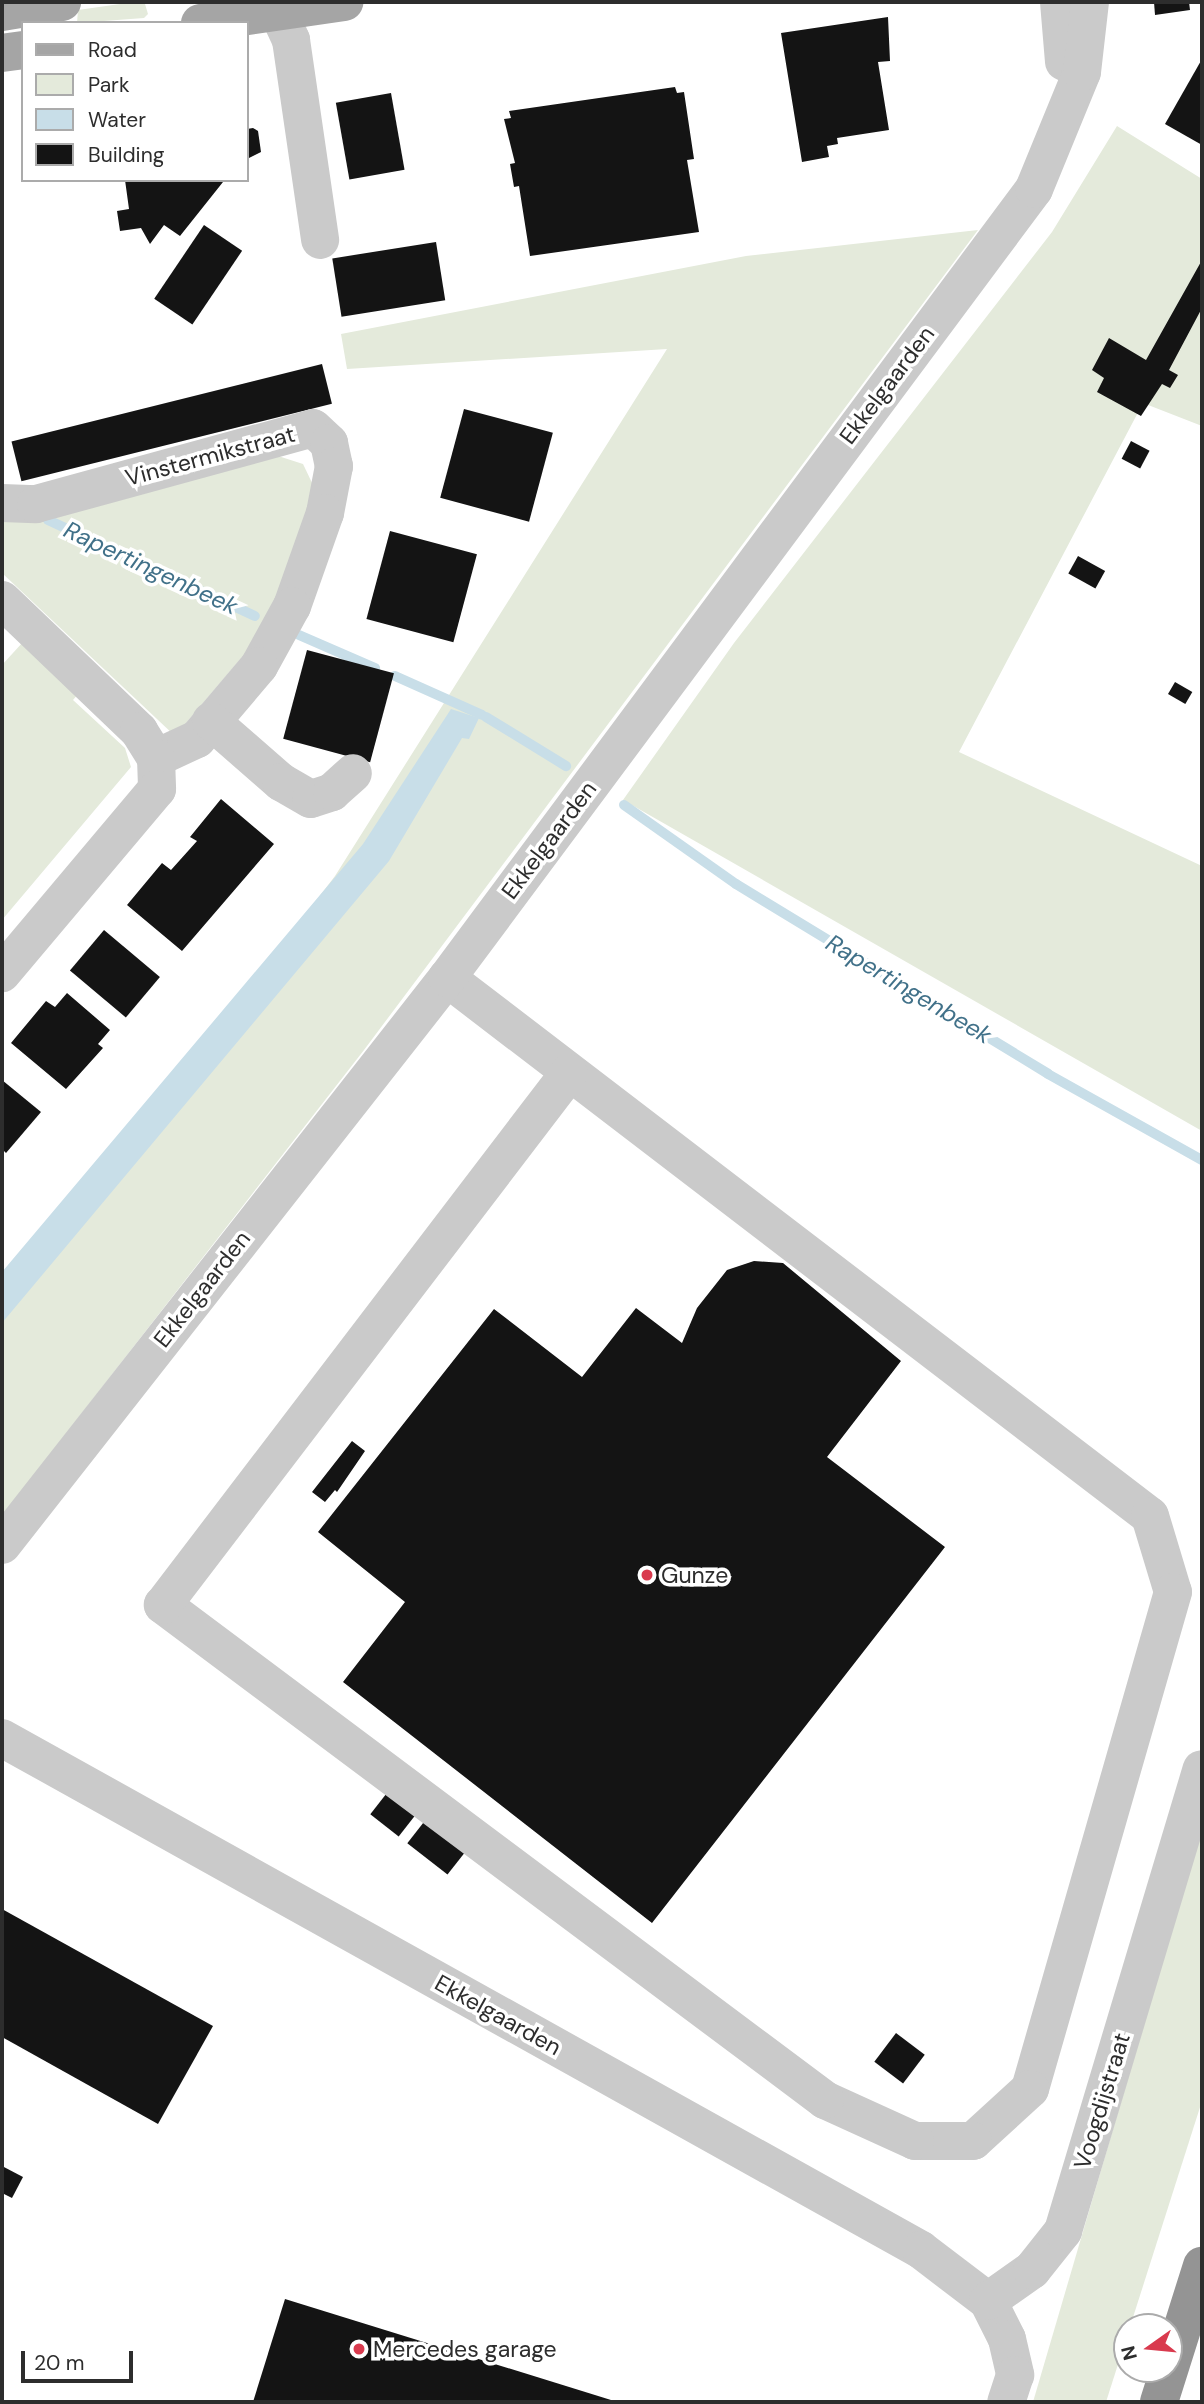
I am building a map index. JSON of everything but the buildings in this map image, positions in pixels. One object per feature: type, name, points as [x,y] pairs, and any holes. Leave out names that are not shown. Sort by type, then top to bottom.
[{"type":"highway","points":[[1159,2402],[1202,2266]]},
{"type":"main road","points":[[2,12],[62,2]]},
{"type":"main road","points":[[218,14],[278,12],[344,2]]},
{"type":"main road","points":[[2,53],[21,50]]},
{"type":"street","name":"Ekkelgaarden","points":[[1059,2],[1065,116]]},
{"type":"street","name":"Ekkelgaarden","points":[[2,1545],[447,978],[1034,189],[1082,72],[1090,2]]},
{"type":"street","points":[[278,12],[291,40],[320,240]]},
{"type":"street","name":"Vinstermikstraat","points":[[2,503],[36,504],[313,428],[329,443],[334,466],[325,513],[292,606],[259,666],[197,738],[156,758]]},
{"type":"street","points":[[2,600],[139,731],[156,758],[157,789],[2,973]]},
{"type":"street","points":[[212,721],[281,782],[311,799],[332,792],[353,773]]},
{"type":"street","points":[[447,978],[1150,1516],[1173,1592],[1030,2090],[973,2141],[915,2141],[825,2100],[163,1605],[569,1073]]},
{"type":"street","name":"Ekkelgaarden","points":[[2,1738],[921,2250],[988,2301]]},
{"type":"street","name":"Voogdijstraat","points":[[988,2301],[1032,2270],[1063,2231],[1202,1769]]},
{"type":"street","points":[[988,2301],[1007,2339],[1014,2375],[1006,2402]]},
{"type":"green space","points":[[134,2],[145,4],[148,14],[144,18],[77,21],[78,10]]},
{"type":"green space","points":[[1117,126],[1202,179],[1202,426],[1143,403],[959,752],[1202,866],[1202,1131],[623,800],[734,643],[1052,232]]},
{"type":"green space","points":[[978,230],[364,1050],[2,1516],[2,1310],[335,876],[667,349],[347,369],[341,334],[746,256]]},
{"type":"green space","points":[[275,455],[303,464],[314,487],[292,563],[254,643],[175,736],[2,573],[2,512]]},
{"type":"green space","points":[[23,642],[79,693],[73,700],[125,748],[131,767],[2,920],[2,665]]},
{"type":"green space","points":[[1202,1826],[1202,2101],[1134,2313],[1113,2313],[1113,2380],[1106,2402],[1033,2402]]},
{"type":"water","points":[[451,709],[479,718],[469,739],[462,738],[389,861],[2,1323],[2,1272],[363,844]]},
{"type":"waterway","name":"Rapertingenbeek","points":[[48,520],[255,616]]},
{"type":"waterway","name":"Rapertingenbeek","points":[[299,635],[375,668]]},
{"type":"waterway","name":"Rapertingenbeek","points":[[395,676],[482,715]]},
{"type":"waterway","name":"Rapertingenbeek","points":[[486,717],[566,766]]},
{"type":"waterway","name":"Rapertingenbeek","points":[[624,805],[736,884],[1048,1074],[1202,1160]]},
{"type":"place","name":"Gunze","points":[[647,1575]]},
{"type":"place","name":"Mercedes garage","points":[[359,2349]]}]
